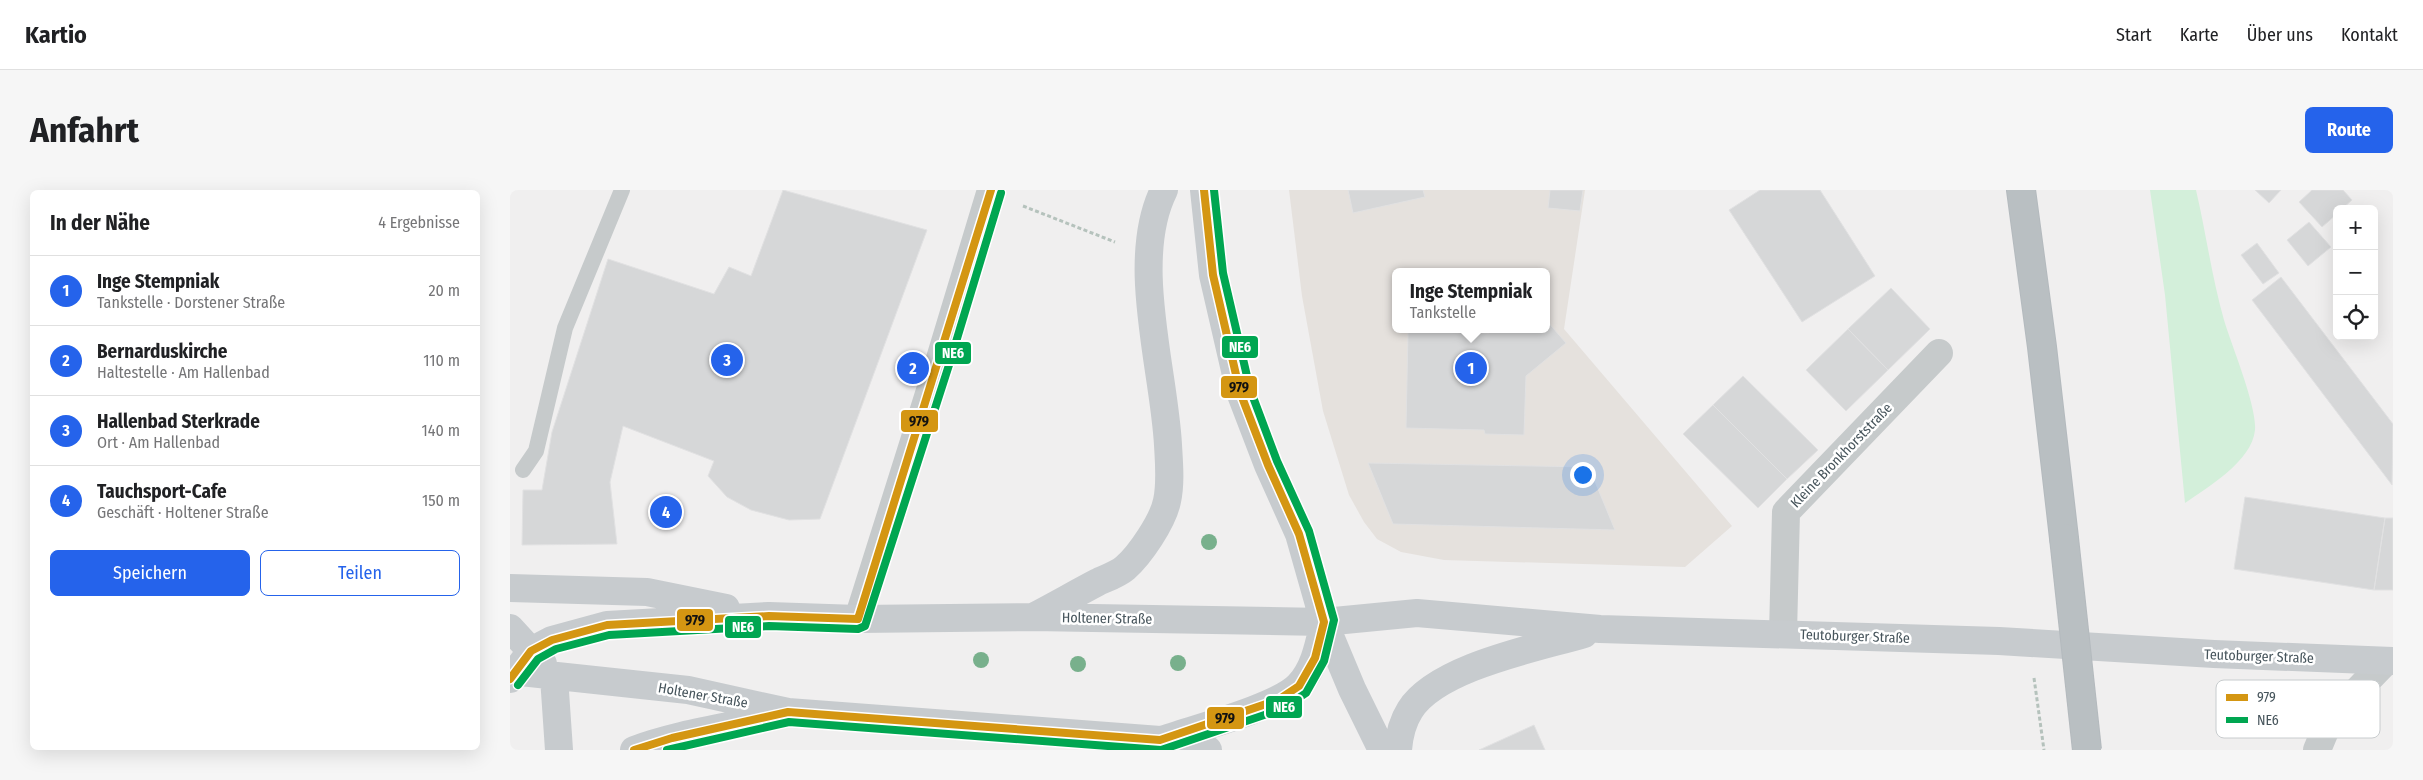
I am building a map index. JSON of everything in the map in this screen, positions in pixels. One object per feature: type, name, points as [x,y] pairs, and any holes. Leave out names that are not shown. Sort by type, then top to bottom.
[{"type":"highway","points":[[2021,190],[2040,328],[2087,750]]},
{"type":"main road","points":[[1033,616],[1125,568],[1148,541],[1167,503],[1170,468],[1151,308],[1150,255],[1152,228],[1157,204],[1164,190]]},
{"type":"main road","points":[[1204,190],[1213,275],[1240,392],[1268,465],[1299,534],[1324,622],[1352,689],[1382,750]]},
{"type":"main road","name":"Holtener Straße","points":[[510,588],[647,592],[769,616]]},
{"type":"main road","name":"Teutoburger Straße","points":[[1324,622],[1417,613],[1600,629],[2030,643],[2214,654],[2390,661]]},
{"type":"main road","name":"Holtener Straße","points":[[511,674],[531,651],[552,640],[607,625],[769,616],[858,619],[1033,616],[1324,622]]},
{"type":"main road","points":[[1160,740],[1278,700],[1299,686],[1315,658],[1324,622]]},
{"type":"main road","points":[[510,628],[554,677],[559,750]]},
{"type":"main road","points":[[1398,750],[1402,731],[1410,710],[1440,683],[1479,664],[1600,629]]},
{"type":"main road","name":"Holtener Straße","points":[[511,674],[688,690],[788,712],[1160,740],[1208,750]]},
{"type":"main road","points":[[634,750],[658,741],[748,723],[788,712]]},
{"type":"street","points":[[858,619],[940,362],[991,191]]},
{"type":"street","name":"Kleine Bronkhorststraße","points":[[1783,634],[1786,512],[1939,353]]},
{"type":"street","name":"Teutoburger Straße","points":[[2370,680],[2390,661]]},
{"type":"street","name":"Teutoburger Straße","points":[[2317,750],[2322,738]]},
{"type":"lane","points":[[523,470],[536,451],[565,328],[622,190]]},
{"type":"path","points":[[991,191],[1150,255]]},
{"type":"path","points":[[2030,643],[2044,750]]},
{"type":"shaded area","points":[[1289,190],[1585,190],[1564,329],[1732,526],[1685,567],[1444,560],[1401,552],[1377,539],[1364,522],[1349,495],[1323,411],[1302,296]]},
{"type":"green space","points":[[2150,190],[2196,190],[2220,304],[2255,419],[2252,441],[2238,463],[2185,503],[2165,295]]},
{"type":"building","points":[[783,190],[927,230],[820,519],[789,520],[751,510],[727,497],[708,476],[714,461],[623,426],[610,482],[617,544],[522,545],[523,490],[542,490],[552,432],[608,259],[714,294],[729,267],[751,276]]},
{"type":"building","points":[[1348,190],[1423,190],[1425,197],[1353,213]]},
{"type":"building","points":[[1550,190],[1583,190],[1580,211],[1548,208]]},
{"type":"building","points":[[1760,190],[1820,190],[1875,276],[1802,322],[1729,210]]},
{"type":"building","points":[[2255,190],[2281,190],[2269,203]]},
{"type":"building","points":[[2312,190],[2343,190],[2352,200],[2346,205],[2333,205],[2333,217],[2322,227],[2299,202]]},
{"type":"building","points":[[2309,222],[2331,247],[2308,266],[2287,240]]},
{"type":"building","points":[[2257,243],[2279,273],[2263,284],[2241,255]]},
{"type":"building","points":[[2281,277],[2393,424],[2392,485],[2252,300]]},
{"type":"building","points":[[1891,288],[1930,329],[1888,370],[1848,329]]},
{"type":"building","points":[[1550,325],[1566,343],[1526,376],[1524,435],[1485,434],[1484,430],[1406,428],[1408,333],[1550,333]]},
{"type":"building","points":[[1848,329],[1888,370],[1846,411],[1806,370]]},
{"type":"building","points":[[1743,376],[1818,450],[1787,479],[1713,405]]},
{"type":"building","points":[[1713,405],[1787,479],[1758,508],[1683,434]]},
{"type":"building","points":[[1368,463],[1589,467],[1615,530],[1393,524]]},
{"type":"building","points":[[2245,497],[2385,518],[2374,590],[2234,569]]},
{"type":"building","points":[[2385,518],[2393,518],[2393,590],[2374,590]]},
{"type":"building","points":[[1534,725],[1545,750],[1479,750]]},
{"type":"transit line","name":"979","points":[[510,679],[531,651],[552,640],[607,625],[769,616],[858,619],[991,190]]},
{"type":"transit line","name":"979","points":[[634,750],[672,738],[788,712],[1160,740],[1278,700],[1299,686],[1315,658],[1324,622],[1299,534],[1268,465],[1240,392],[1213,275],[1204,190]]},
{"type":"transit line","name":"NE6","points":[[667,750],[789,722],[1161,750],[1282,709],[1306,693],[1324,661],[1334,620],[1309,531],[1277,461],[1250,389],[1223,273],[1214,190]]},
{"type":"transit line","name":"NE6","points":[[518,685],[538,659],[556,649],[609,635],[769,626],[858,629],[865,626],[949,365],[1001,193]]},
{"type":"place","name":"Hallenbad Sterkrade","points":[[727,360]]},
{"type":"place","name":"Bernarduskirche","points":[[913,368]]},
{"type":"place","name":"Inge Stempniak","points":[[1471,368]]},
{"type":"place","name":"Tauchsport-Cafe","points":[[666,512]]}]
